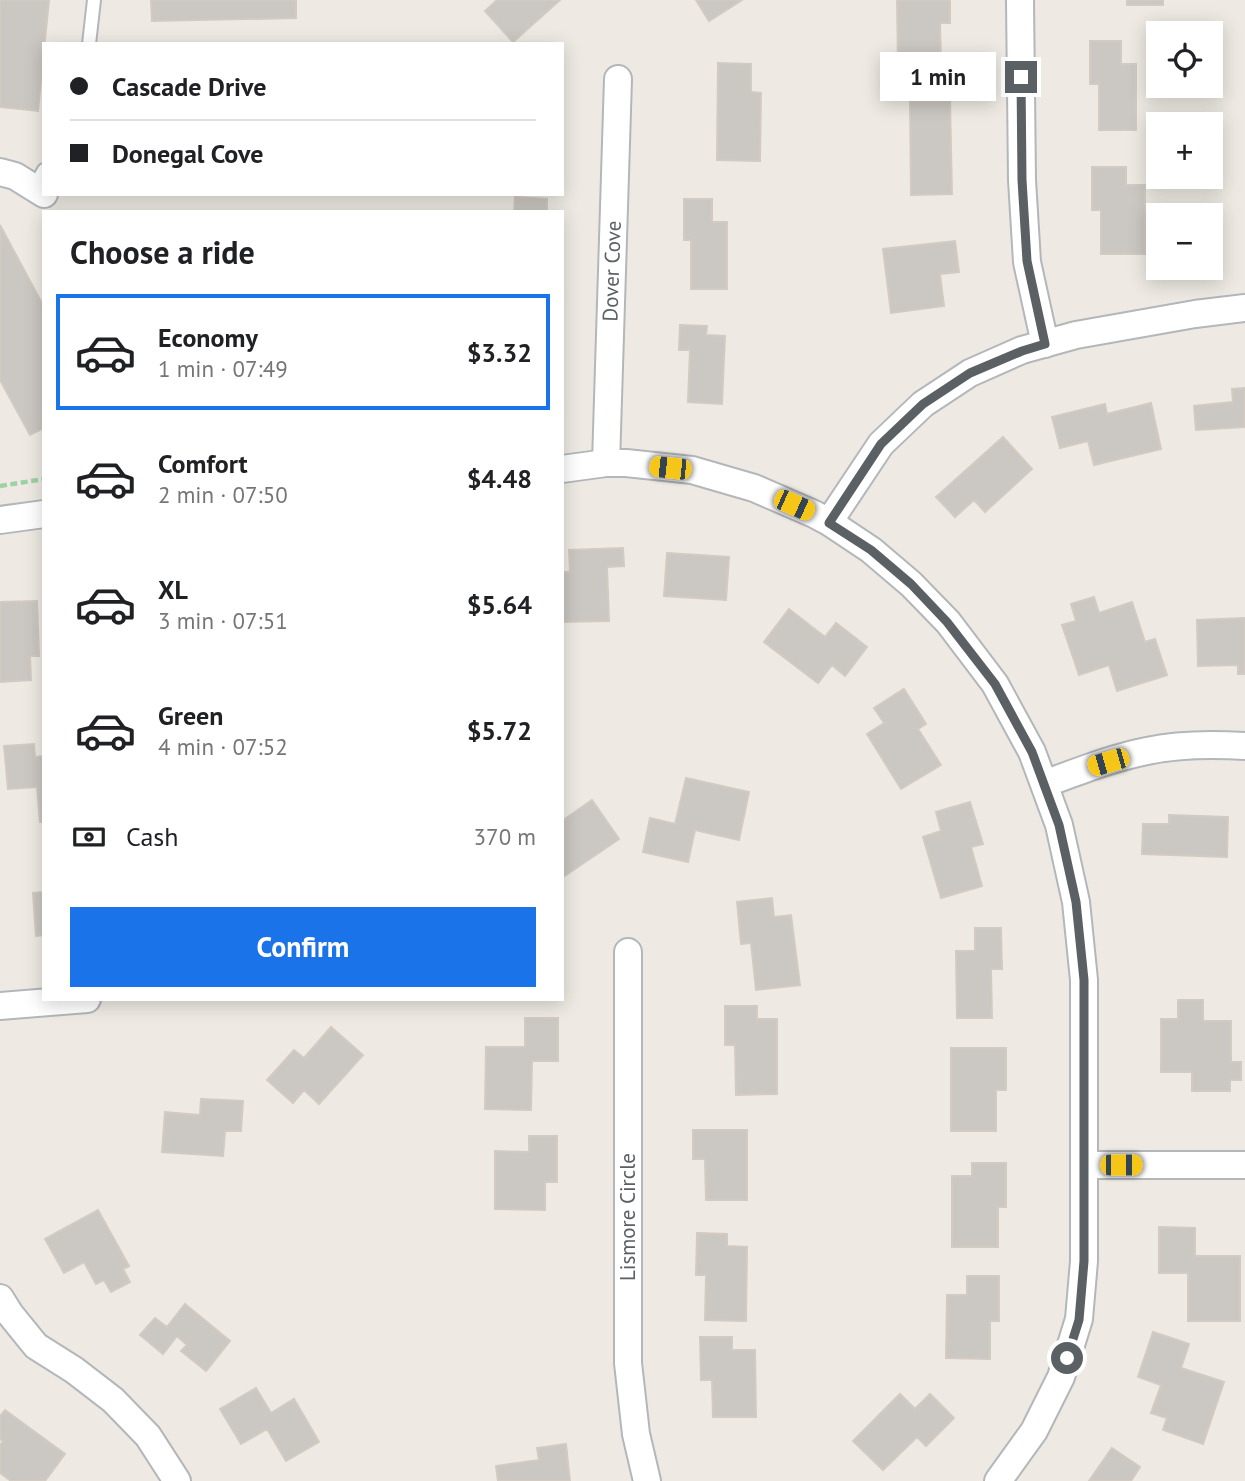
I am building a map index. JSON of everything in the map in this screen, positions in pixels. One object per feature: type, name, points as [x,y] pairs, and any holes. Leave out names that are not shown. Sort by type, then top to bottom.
[{"type":"street","points":[[1020,0],[1022,180],[1027,261],[1045,344]]},
{"type":"street","name":"Dover Cove","points":[[606,463],[618,79]]},
{"type":"street","points":[[0,172],[41,187]]},
{"type":"street","points":[[48,196],[58,210]]},
{"type":"street","points":[[829,523],[881,444],[923,404],[970,373],[1022,351],[1090,332],[1245,308]]},
{"type":"street","points":[[564,469],[626,463],[692,470],[754,488],[829,523],[871,550],[911,584],[947,622],[995,684],[1032,752],[1059,825],[1076,902],[1084,980],[1084,1261],[1079,1320],[1061,1377],[1034,1431],[998,1481]]},
{"type":"street","points":[[0,520],[42,513]]},
{"type":"street","points":[[1044,784],[1148,751],[1207,744],[1245,746]]},
{"type":"street","name":"Lismore Circle","points":[[628,952],[628,1363],[636,1434],[647,1481]]},
{"type":"street","points":[[0,1006],[62,1001]]},
{"type":"street","points":[[1084,1165],[1245,1165]]},
{"type":"street","points":[[0,1298],[9,1314],[36,1346],[74,1370],[113,1400],[148,1436],[177,1481]]},
{"type":"lane","points":[[89,42],[94,0]]},
{"type":"path","points":[[0,486],[42,480]]},
{"type":"building","points":[[0,0],[49,0],[45,42],[42,42],[38,111],[0,107]]},
{"type":"building","points":[[151,0],[296,0],[296,18],[152,21]]},
{"type":"building","points":[[497,0],[560,0],[513,42],[485,11]]},
{"type":"building","points":[[696,0],[742,0],[709,21]]},
{"type":"building","points":[[897,0],[950,0],[950,23],[940,23],[941,62],[898,63]]},
{"type":"building","points":[[1127,0],[1163,0],[1163,5],[1127,5]]},
{"type":"building","points":[[1090,41],[1121,41],[1121,64],[1136,64],[1136,130],[1099,130],[1099,84],[1090,84]]},
{"type":"building","points":[[718,63],[751,64],[751,92],[761,93],[760,161],[717,160]]},
{"type":"building","points":[[910,101],[950,101],[952,194],[911,195]]},
{"type":"building","points":[[1092,167],[1126,167],[1126,185],[1145,185],[1145,254],[1101,254],[1101,210],[1092,210]]},
{"type":"building","points":[[515,197],[547,199],[547,210],[514,210]]},
{"type":"building","points":[[684,199],[712,199],[712,222],[727,222],[727,289],[691,289],[691,240],[684,240]]},
{"type":"building","points":[[0,225],[42,303],[42,429],[30,435],[0,380]]},
{"type":"building","points":[[955,241],[959,272],[940,274],[944,306],[891,313],[883,249]]},
{"type":"building","points":[[680,325],[707,326],[706,335],[725,336],[722,404],[688,402],[690,350],[679,350]]},
{"type":"building","points":[[1245,388],[1245,427],[1196,430],[1194,406],[1233,402],[1232,389]]},
{"type":"building","points":[[1151,403],[1161,449],[1094,465],[1088,441],[1060,448],[1052,417],[1105,404],[1107,414]]},
{"type":"building","points":[[1003,437],[1032,469],[985,512],[974,500],[955,517],[936,497]]},
{"type":"building","points":[[623,548],[624,566],[607,567],[609,621],[564,622],[564,572],[570,572],[569,550]]},
{"type":"building","points":[[667,553],[729,557],[726,600],[664,596]]},
{"type":"building","points":[[1094,597],[1099,613],[1132,602],[1145,642],[1155,639],[1167,675],[1117,691],[1109,665],[1079,675],[1062,625],[1076,621],[1071,604]]},
{"type":"building","points":[[37,601],[39,656],[30,656],[31,680],[0,682],[0,602]]},
{"type":"building","points":[[789,609],[825,637],[836,623],[867,647],[845,676],[832,665],[818,683],[764,642]]},
{"type":"building","points":[[1245,618],[1245,674],[1238,674],[1238,665],[1198,666],[1197,620]]},
{"type":"building","points":[[904,689],[926,724],[918,729],[941,765],[901,789],[867,734],[884,723],[874,708]]},
{"type":"building","points":[[34,744],[35,757],[42,756],[42,822],[37,787],[8,789],[4,746]]},
{"type":"building","points":[[686,778],[749,792],[739,840],[695,830],[688,862],[643,852],[650,818],[675,824]]},
{"type":"building","points":[[592,800],[619,839],[564,876],[564,820]]},
{"type":"building","points":[[970,802],[983,844],[971,847],[982,886],[941,898],[923,837],[941,831],[936,812]]},
{"type":"building","points":[[1169,815],[1228,817],[1227,857],[1142,854],[1143,824],[1169,824]]},
{"type":"building","points":[[42,892],[42,935],[36,936],[33,893]]},
{"type":"building","points":[[772,898],[774,917],[791,915],[800,985],[756,990],[751,943],[741,944],[737,902]]},
{"type":"building","points":[[975,928],[1001,928],[1002,969],[991,969],[992,1018],[957,1018],[956,951],[975,951]]},
{"type":"building","points":[[1178,1000],[1203,1000],[1203,1021],[1231,1021],[1231,1062],[1241,1062],[1241,1080],[1230,1080],[1230,1091],[1192,1091],[1192,1072],[1161,1072],[1161,1019],[1178,1019]]},
{"type":"building","points":[[725,1006],[757,1006],[757,1019],[777,1019],[777,1094],[736,1095],[735,1045],[725,1045]]},
{"type":"building","points":[[525,1018],[558,1018],[558,1061],[532,1061],[531,1110],[485,1109],[486,1047],[525,1047]]},
{"type":"building","points":[[331,1027],[363,1055],[319,1104],[304,1090],[293,1103],[267,1080],[294,1050],[304,1058]]},
{"type":"building","points":[[951,1048],[1006,1048],[1006,1090],[996,1090],[996,1131],[951,1131]]},
{"type":"building","points":[[201,1099],[243,1101],[241,1131],[225,1131],[223,1156],[162,1152],[165,1112],[200,1115]]},
{"type":"building","points":[[693,1130],[747,1130],[747,1200],[706,1200],[705,1159],[693,1159]]},
{"type":"building","points":[[529,1136],[557,1136],[557,1182],[545,1182],[545,1210],[495,1209],[495,1151],[529,1152]]},
{"type":"building","points":[[972,1163],[1006,1163],[1006,1207],[998,1207],[998,1247],[952,1247],[952,1176],[972,1176]]},
{"type":"building","points":[[98,1210],[129,1266],[123,1269],[130,1282],[111,1292],[104,1280],[96,1284],[84,1262],[64,1273],[45,1239]]},
{"type":"building","points":[[1159,1227],[1195,1228],[1195,1256],[1240,1256],[1240,1321],[1188,1321],[1188,1273],[1159,1273]]},
{"type":"building","points":[[697,1233],[727,1234],[727,1246],[747,1247],[746,1321],[705,1320],[706,1275],[696,1275]]},
{"type":"building","points":[[967,1276],[999,1276],[999,1321],[990,1321],[990,1359],[946,1358],[947,1295],[967,1295]]},
{"type":"building","points":[[185,1304],[230,1341],[206,1371],[181,1351],[187,1345],[177,1336],[163,1354],[140,1335],[155,1318],[167,1327]]},
{"type":"building","points":[[1153,1332],[1189,1344],[1181,1368],[1224,1382],[1203,1444],[1163,1430],[1167,1418],[1151,1413],[1161,1385],[1138,1377]]},
{"type":"building","points":[[700,1337],[732,1337],[732,1350],[755,1350],[756,1417],[713,1417],[712,1380],[701,1380]]},
{"type":"building","points":[[256,1388],[271,1413],[294,1399],[319,1442],[286,1461],[267,1429],[241,1444],[220,1409]]},
{"type":"building","points":[[900,1394],[915,1409],[930,1394],[954,1418],[926,1446],[917,1437],[883,1470],[853,1441]]},
{"type":"building","points":[[5,1410],[65,1454],[45,1481],[11,1481],[0,1473],[0,1445],[3,1441],[0,1439],[0,1416]]},
{"type":"building","points":[[566,1444],[570,1481],[498,1481],[496,1466],[539,1460],[537,1448]]},
{"type":"building","points":[[1112,1448],[1140,1467],[1131,1481],[1089,1481]]},
{"type":"route","points":[[1021,77],[1022,180],[1027,261],[1045,344],[970,373],[923,404],[881,444],[829,523],[871,550],[911,584],[947,622],[995,684],[1032,752],[1059,825],[1076,902],[1084,980],[1084,1261],[1079,1320],[1067,1358]]}]
